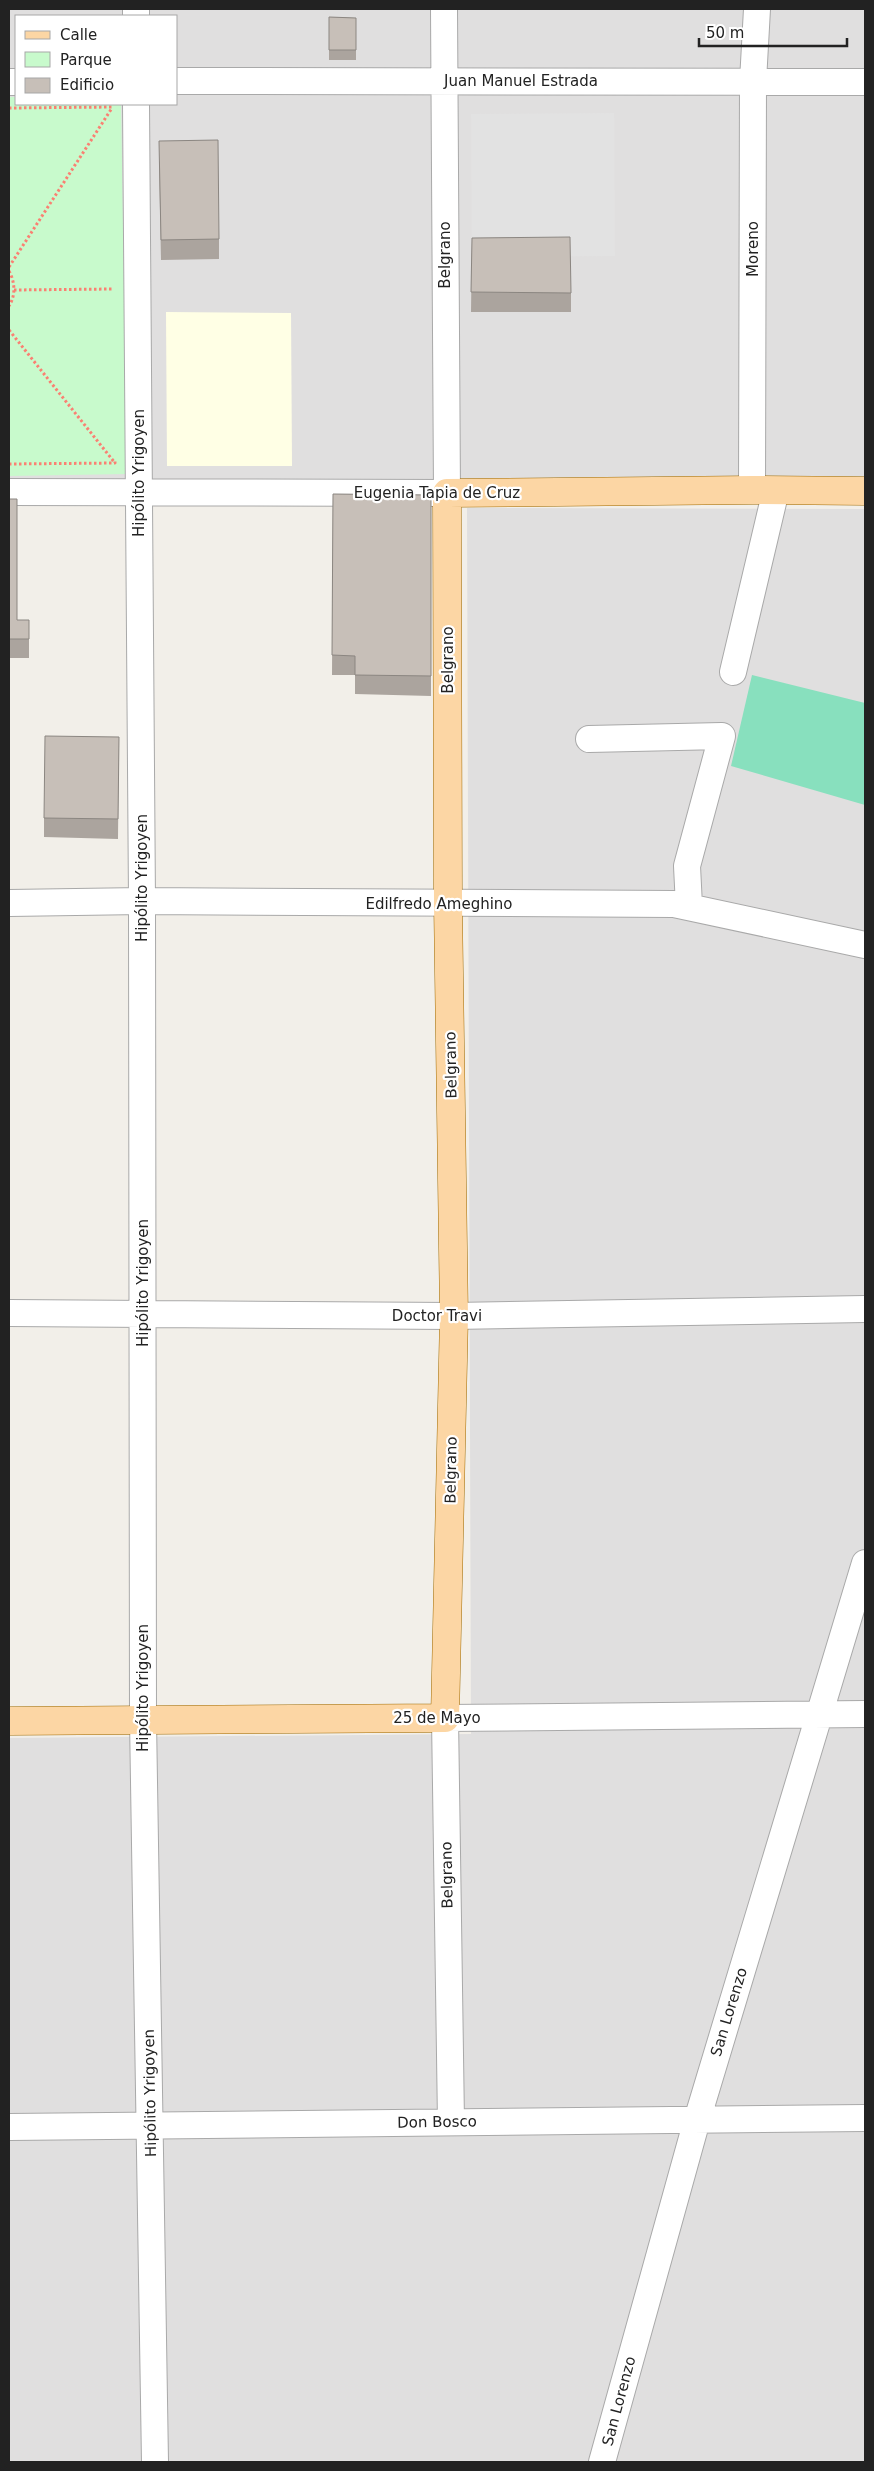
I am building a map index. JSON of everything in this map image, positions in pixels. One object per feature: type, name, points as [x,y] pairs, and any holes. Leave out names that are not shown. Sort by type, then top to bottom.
[{"type":"main road","name":"Eugenia Tapia de Cruz","points":[[447,493],[764,490],[865,492]]},
{"type":"main road","name":"Belgrano","points":[[445,1718],[454,1316],[448,904],[447,493]]},
{"type":"main road","name":"25 de Mayo","points":[[9,1721],[445,1718]]},
{"type":"street","name":"Belgrano","points":[[444,9],[447,493]]},
{"type":"street","name":"Moreno","points":[[733,672],[764,490],[753,81],[757,9]]},
{"type":"street","name":"Juan Manuel Estrada","points":[[178,81],[865,82]]},
{"type":"street","name":"Hipólito Yrigoyen","points":[[124,106],[139,493],[144,1313],[143,1720],[155,2462]]},
{"type":"street","name":"Eugenia Tapia de Cruz","points":[[9,492],[447,493]]},
{"type":"street","points":[[589,739],[722,736],[687,866],[689,906]]},
{"type":"street","name":"Edilfredo Ameghino","points":[[9,903],[142,901],[664,904],[689,906],[865,945]]},
{"type":"street","name":"Doctor Travi","points":[[9,1313],[454,1316],[865,1309]]},
{"type":"street","name":"San Lorenzo","points":[[602,2462],[696,2120],[865,1564]]},
{"type":"street","name":"25 de Mayo","points":[[445,1718],[865,1714]]},
{"type":"street","name":"Belgrano","points":[[445,1718],[451,2122]]},
{"type":"street","name":"Don Bosco","points":[[9,2127],[865,2118]]},
{"type":"path","points":[[9,108],[124,106]]},
{"type":"path","points":[[112,117],[124,106]]},
{"type":"path","points":[[9,267],[124,106]]},
{"type":"path","points":[[9,272],[13,279],[14,290],[9,306]]},
{"type":"path","points":[[113,279],[114,298]]},
{"type":"path","points":[[14,290],[114,289]]},
{"type":"path","points":[[9,330],[115,464]]},
{"type":"path","points":[[115,454],[115,464]]},
{"type":"path","points":[[9,464],[115,464]]},
{"type":"shaded area","points":[[9,9],[865,9],[865,482],[9,481]]},
{"type":"shaded area","points":[[614,113],[615,256],[472,257],[471,114]]},
{"type":"shaded area","points":[[166,312],[291,313],[292,466],[167,466]]},
{"type":"shaded area","points":[[467,508],[865,509],[865,2462],[9,2462],[9,1738],[471,1734]]},
{"type":"green space","points":[[9,97],[15,97],[15,105],[121,105],[127,474],[9,476]]},
{"type":"green space","points":[[752,675],[865,703],[865,805],[731,766]]},
{"type":"building","points":[[329,17],[356,18],[356,50],[329,50]]},
{"type":"building","points":[[218,140],[219,239],[161,240],[159,141]]},
{"type":"building","points":[[570,237],[571,293],[471,292],[472,238]]},
{"type":"building","points":[[333,494],[431,495],[431,676],[355,675],[355,656],[332,655]]},
{"type":"building","points":[[9,499],[17,499],[17,620],[29,620],[29,639],[9,639]]},
{"type":"building","points":[[45,736],[119,737],[118,819],[44,818]]}]
